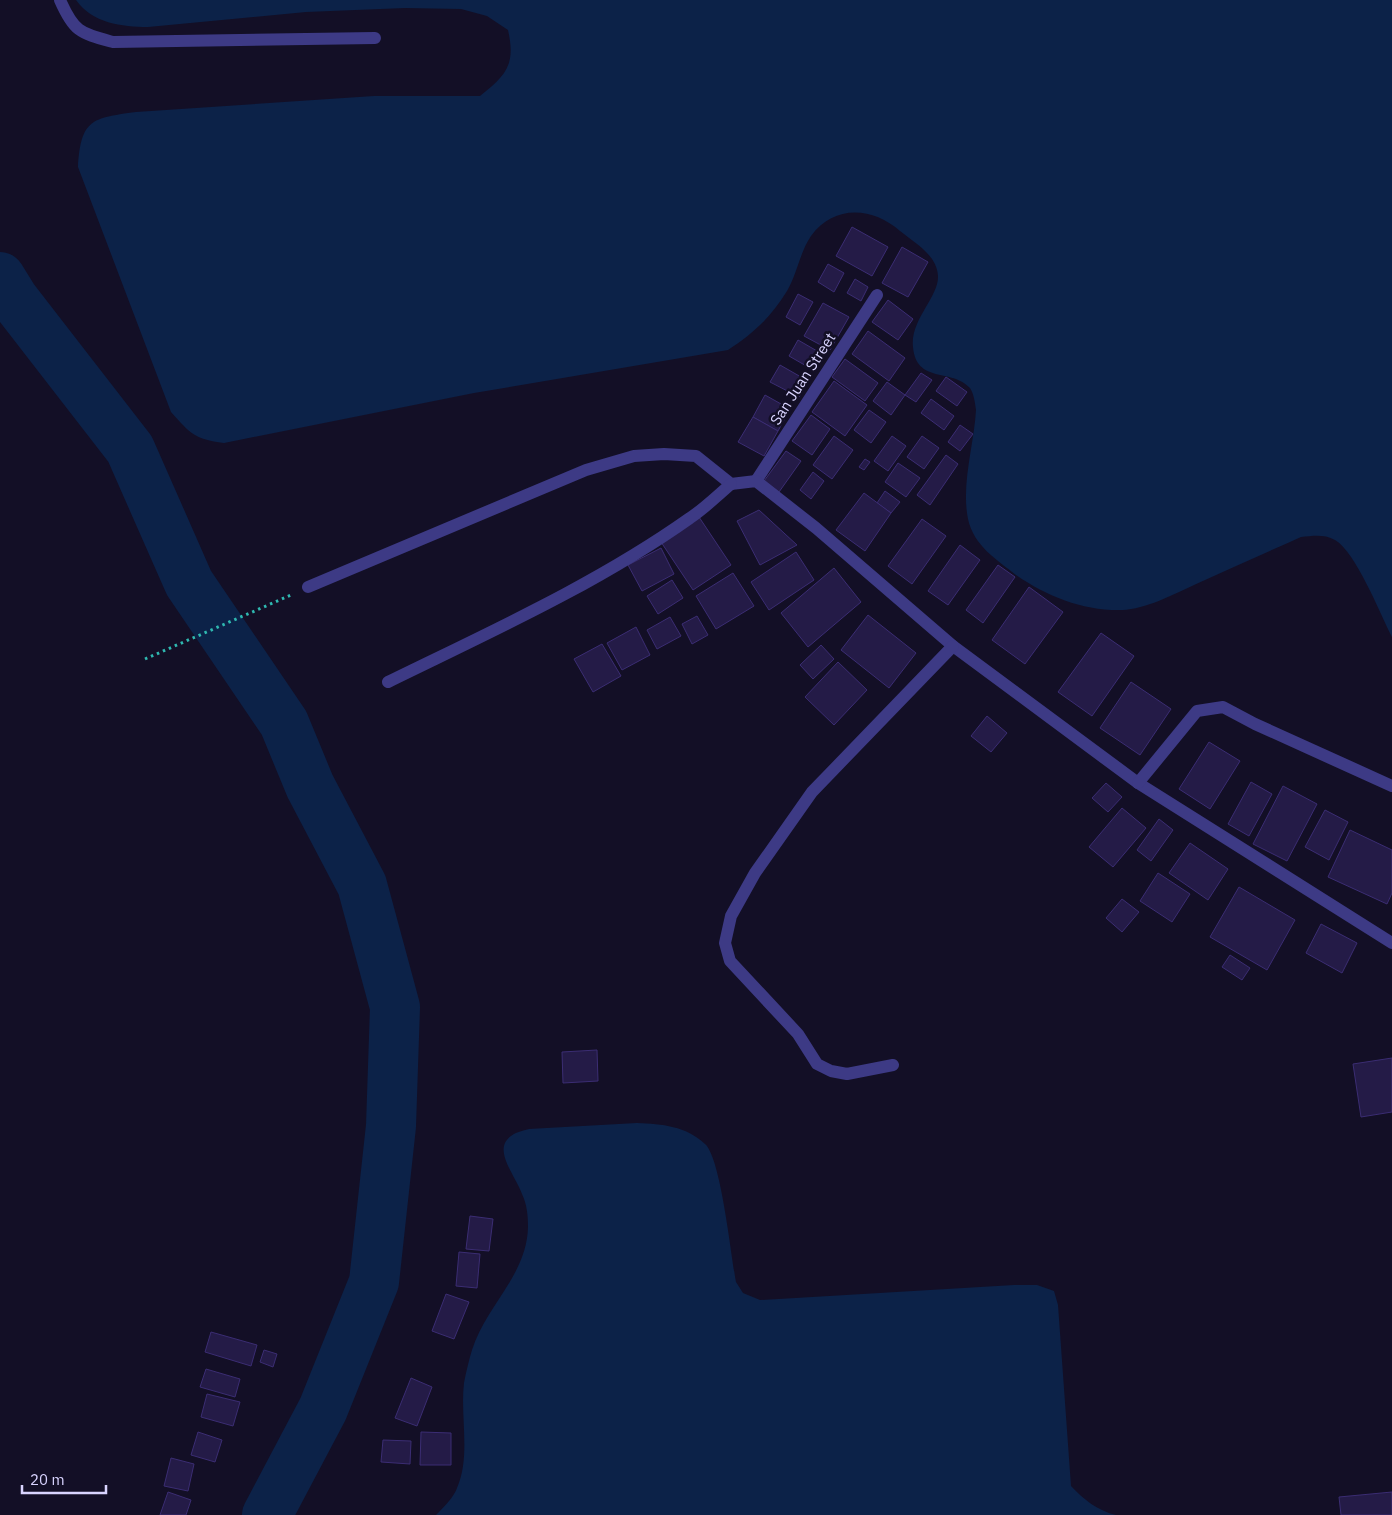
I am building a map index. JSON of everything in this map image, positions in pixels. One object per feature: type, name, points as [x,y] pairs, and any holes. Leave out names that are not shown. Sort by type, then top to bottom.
[{"type":"street","points":[[60,0],[71,24],[91,36],[113,42],[374,38]]},
{"type":"street","name":"San Juan Street","points":[[756,481],[877,295]]},
{"type":"street","points":[[308,587],[586,470],[634,456],[664,454],[696,456],[731,484]]},
{"type":"street","points":[[388,682],[524,616],[624,559],[691,518],[731,484],[756,481],[816,528],[953,646],[1138,783],[1392,943]]},
{"type":"street","points":[[892,1065],[847,1074],[831,1071],[817,1064],[798,1034],[730,961],[725,943],[731,916],[755,873],[812,792],[953,646]]},
{"type":"street","points":[[1138,783],[1197,711],[1223,707],[1392,786]]},
{"type":"path","points":[[145,659],[308,587]]},
{"type":"water","points":[[76,0],[1392,0],[1392,637],[1367,584],[1351,557],[1335,540],[1327,537],[1301,537],[1159,601],[1122,610],[1094,608],[1054,596],[1028,583],[1001,563],[975,537],[968,519],[966,506],[967,478],[976,410],[970,388],[963,382],[928,371],[921,366],[916,359],[913,347],[916,327],[937,284],[937,269],[934,262],[918,245],[889,223],[878,217],[866,214],[854,212],[842,214],[831,218],[820,226],[807,242],[787,291],[775,309],[746,338],[728,350],[474,393],[224,443],[199,437],[171,412],[78,167],[82,139],[86,130],[99,119],[136,112],[374,96],[480,96],[502,75],[510,61],[511,52],[508,30],[487,16],[461,9],[405,8],[306,12],[138,27],[118,25],[99,19],[90,14]]},
{"type":"water","points":[[637,1123],[673,1127],[690,1133],[705,1144],[711,1153],[721,1187],[736,1282],[743,1293],[760,1300],[1014,1285],[1037,1285],[1054,1291],[1058,1305],[1071,1486],[1091,1504],[1103,1511],[1116,1515],[436,1515],[453,1495],[461,1476],[464,1450],[464,1383],[472,1350],[478,1334],[514,1275],[526,1244],[527,1210],[522,1194],[504,1156],[507,1140],[515,1134],[529,1129]]},
{"type":"building","points":[[852,227],[888,247],[872,276],[836,256]]},
{"type":"building","points":[[902,247],[928,262],[908,297],[882,283]]},
{"type":"building","points":[[828,264],[844,273],[834,292],[818,282]]},
{"type":"building","points":[[855,279],[868,287],[861,301],[847,293]]},
{"type":"building","points":[[798,294],[813,302],[800,325],[786,317]]},
{"type":"building","points":[[888,300],[913,319],[898,340],[872,322]]},
{"type":"building","points":[[823,303],[849,317],[830,350],[804,336]]},
{"type":"building","points":[[868,331],[905,358],[889,381],[852,354]]},
{"type":"building","points":[[798,340],[824,355],[815,371],[789,356]]},
{"type":"building","points":[[845,359],[878,383],[865,401],[832,377]]},
{"type":"building","points":[[780,365],[808,381],[799,397],[770,382]]},
{"type":"building","points":[[921,373],[932,380],[916,402],[905,395]]},
{"type":"building","points":[[946,377],[967,392],[957,406],[936,391]]},
{"type":"building","points":[[834,381],[867,405],[845,436],[812,412]]},
{"type":"building","points":[[887,382],[905,395],[891,415],[873,401]]},
{"type":"building","points":[[765,395],[790,409],[778,431],[753,417]]},
{"type":"building","points":[[931,399],[954,416],[944,430],[921,413]]},
{"type":"building","points":[[869,410],[886,422],[871,443],[854,430]]},
{"type":"building","points":[[811,415],[830,429],[812,455],[792,441]]},
{"type":"building","points":[[753,417],[778,431],[764,456],[738,442]]},
{"type":"building","points":[[960,425],[973,434],[960,451],[948,442]]},
{"type":"building","points":[[834,436],[853,450],[832,479],[813,465]]},
{"type":"building","points":[[892,436],[906,446],[888,471],[874,461]]},
{"type":"building","points":[[922,436],[939,448],[924,469],[907,457]]},
{"type":"building","points":[[786,451],[801,461],[779,492],[764,481]]},
{"type":"building","points":[[946,455],[958,464],[930,505],[917,495]]},
{"type":"building","points":[[865,459],[870,462],[864,470],[859,467]]},
{"type":"building","points":[[898,463],[920,478],[906,497],[885,482]]},
{"type":"building","points":[[813,472],[824,481],[811,499],[800,490]]},
{"type":"building","points":[[885,491],[900,502],[891,513],[877,503]]},
{"type":"building","points":[[864,493],[891,513],[865,551],[836,530]]},
{"type":"building","points":[[759,510],[797,545],[760,565],[737,521]]},
{"type":"building","points":[[699,517],[731,565],[693,590],[661,542]]},
{"type":"building","points":[[922,519],[946,536],[912,584],[888,566]]},
{"type":"building","points":[[960,545],[980,560],[948,605],[928,591]]},
{"type":"building","points":[[661,548],[674,574],[642,591],[628,565]]},
{"type":"building","points":[[796,552],[814,580],[769,610],[751,582]]},
{"type":"building","points":[[998,565],[1015,577],[983,623],[966,610]]},
{"type":"building","points":[[834,568],[861,602],[808,647],[781,613]]},
{"type":"building","points":[[733,573],[754,606],[716,629],[696,596]]},
{"type":"building","points":[[672,580],[683,598],[658,614],[647,596]]},
{"type":"building","points":[[1029,587],[1063,612],[1025,664],[992,640]]},
{"type":"building","points":[[868,615],[916,653],[889,688],[841,650]]},
{"type":"building","points":[[697,616],[708,635],[692,644],[682,624]]},
{"type":"building","points":[[670,617],[681,636],[657,649],[647,630]]},
{"type":"building","points":[[636,627],[650,655],[622,670],[607,643]]},
{"type":"building","points":[[1101,633],[1134,656],[1092,716],[1058,692]]},
{"type":"building","points":[[602,644],[621,676],[593,692],[574,659]]},
{"type":"building","points":[[821,645],[834,659],[813,679],[800,665]]},
{"type":"building","points":[[838,662],[867,690],[834,725],[805,697]]},
{"type":"building","points":[[1131,682],[1171,709],[1140,755],[1100,728]]},
{"type":"building","points":[[987,716],[1007,733],[991,752],[971,736]]},
{"type":"building","points":[[1209,742],[1240,761],[1210,809],[1179,789]]},
{"type":"building","points":[[1251,782],[1272,794],[1249,836],[1228,824]]},
{"type":"building","points":[[1106,783],[1122,797],[1108,812],[1092,798]]},
{"type":"building","points":[[1283,786],[1317,804],[1287,861],[1253,844]]},
{"type":"building","points":[[1122,808],[1146,828],[1113,867],[1089,847]]},
{"type":"building","points":[[1325,810],[1348,822],[1329,860],[1305,847]]},
{"type":"building","points":[[1159,819],[1173,830],[1151,861],[1137,850]]},
{"type":"building","points":[[1350,830],[1392,850],[1392,893],[1387,904],[1328,877]]},
{"type":"building","points":[[1190,843],[1228,869],[1208,900],[1169,873]]},
{"type":"building","points":[[1158,873],[1190,894],[1172,922],[1140,901]]},
{"type":"building","points":[[1239,887],[1295,920],[1267,970],[1210,937]]},
{"type":"building","points":[[1122,899],[1139,912],[1122,932],[1106,918]]},
{"type":"building","points":[[1321,924],[1357,943],[1342,973],[1306,953]]},
{"type":"building","points":[[1230,955],[1250,968],[1242,980],[1222,967]]},
{"type":"building","points":[[597,1050],[598,1081],[563,1083],[562,1052]]},
{"type":"building","points":[[1392,1058],[1392,1112],[1361,1117],[1353,1064]]},
{"type":"building","points":[[470,1216],[493,1219],[489,1251],[466,1249]]},
{"type":"building","points":[[459,1252],[480,1254],[477,1288],[456,1286]]},
{"type":"building","points":[[446,1294],[469,1302],[454,1339],[432,1331]]},
{"type":"building","points":[[211,1332],[257,1345],[251,1366],[205,1352]]},
{"type":"building","points":[[264,1350],[277,1354],[273,1367],[260,1362]]},
{"type":"building","points":[[206,1369],[240,1379],[235,1397],[200,1387]]},
{"type":"building","points":[[411,1378],[432,1387],[417,1426],[395,1418]]},
{"type":"building","points":[[207,1394],[240,1402],[233,1426],[201,1417]]},
{"type":"building","points":[[198,1432],[222,1440],[215,1462],[191,1455]]},
{"type":"building","points":[[421,1432],[451,1433],[451,1465],[420,1465]]},
{"type":"building","points":[[383,1440],[411,1441],[410,1464],[381,1462]]},
{"type":"building","points":[[171,1458],[194,1464],[188,1491],[164,1486]]},
{"type":"building","points":[[168,1492],[191,1500],[186,1515],[160,1515]]},
{"type":"building","points":[[1392,1492],[1392,1515],[1341,1515],[1339,1497]]},
{"type":"waterway","points":[[0,277],[13,298],[130,449],[189,583],[284,723],[310,786],[362,885],[395,1007],[391,1126],[374,1282],[323,1409],[267,1515]]}]
